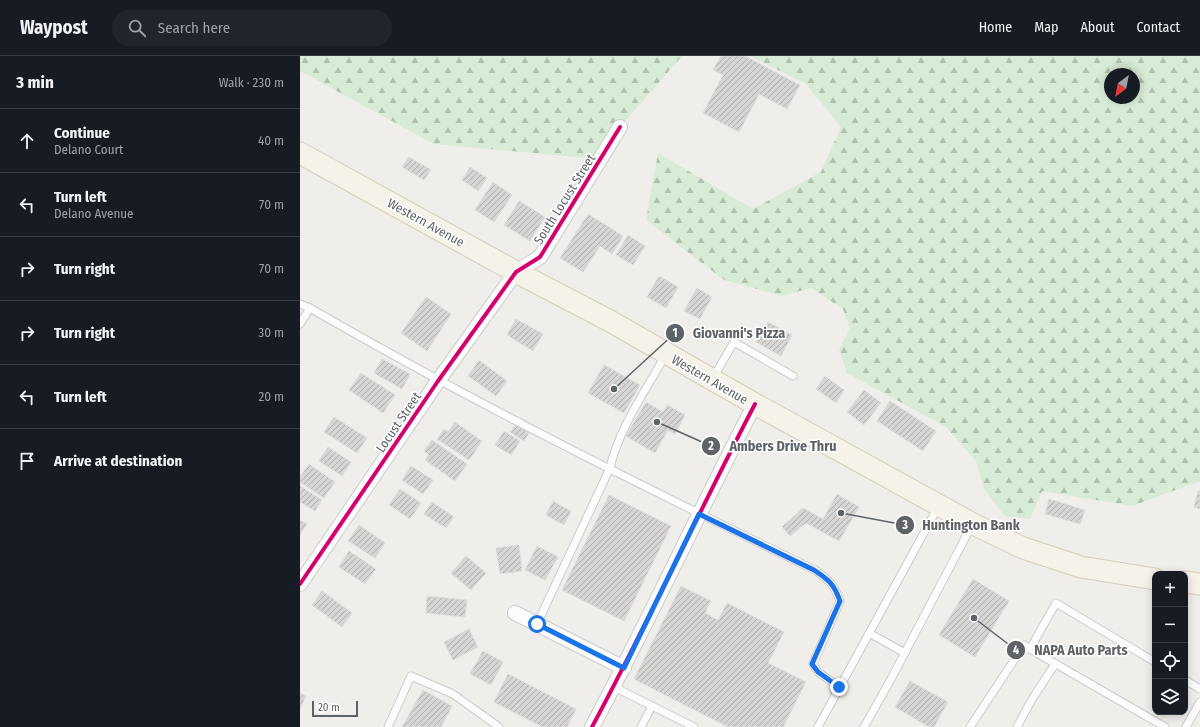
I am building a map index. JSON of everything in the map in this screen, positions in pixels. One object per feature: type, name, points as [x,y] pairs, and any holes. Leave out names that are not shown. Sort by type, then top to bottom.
[{"type":"main road","name":"Western Avenue","points":[[300,153],[516,272],[610,321],[712,380],[973,524],[1023,548],[1081,567],[1152,579]]},
{"type":"main road","points":[[1188,582],[1200,584]]},
{"type":"street","name":"South Locust Street","points":[[516,272],[540,257],[620,127]]},
{"type":"street","name":"Locust Street","points":[[300,584],[438,381],[516,272]]},
{"type":"street","points":[[592,727],[624,668],[699,514],[755,404]]},
{"type":"street","points":[[516,613],[624,668]]},
{"type":"lane","points":[[300,304],[310,308],[438,381],[699,514],[814,570],[830,581],[840,601],[812,664],[818,672],[839,687]]},
{"type":"lane","points":[[300,324],[310,308]]},
{"type":"lane","points":[[712,380],[734,342],[793,376]]},
{"type":"lane","points":[[537,624],[610,468],[620,436],[666,354]]},
{"type":"lane","points":[[818,727],[939,505]]},
{"type":"lane","points":[[864,727],[973,524]]},
{"type":"lane","points":[[1030,649],[1056,604],[1152,660]]},
{"type":"lane","points":[[869,633],[905,653]]},
{"type":"lane","points":[[970,727],[1024,646],[1165,727]]},
{"type":"lane","points":[[1018,727],[1031,701],[1055,664]]},
{"type":"lane","points":[[388,727],[411,676],[453,694],[499,727]]},
{"type":"lane","points":[[1188,682],[1200,689]]},
{"type":"lane","points":[[614,687],[694,727]]},
{"type":"lane","points":[[1186,727],[1200,702]]},
{"type":"lane","points":[[641,727],[652,706]]},
{"type":"green space","points":[[300,56],[682,56],[620,127],[600,159],[434,144],[300,71]]},
{"type":"green space","points":[[750,56],[1200,56],[1200,481],[1132,506],[1042,491],[1030,519],[1005,516],[984,489],[976,461],[946,427],[847,373],[839,349],[850,328],[843,309],[811,288],[782,296],[724,280],[646,220],[658,153],[753,209],[821,172],[841,127],[806,84]]},
{"type":"building","points":[[721,56],[745,56],[800,85],[787,109],[759,94],[739,132],[703,113],[723,75],[713,70]]},
{"type":"building","points":[[409,157],[431,170],[424,180],[402,167]]},
{"type":"building","points":[[470,167],[487,178],[478,191],[462,180]]},
{"type":"building","points":[[493,182],[512,195],[494,222],[475,210]]},
{"type":"building","points":[[519,201],[545,217],[530,241],[504,225]]},
{"type":"building","points":[[588,214],[623,236],[612,254],[600,246],[583,272],[560,258]]},
{"type":"building","points":[[628,235],[645,246],[633,265],[616,255]]},
{"type":"building","points":[[659,276],[678,287],[666,308],[647,297]]},
{"type":"building","points":[[697,288],[712,297],[700,319],[684,311]]},
{"type":"building","points":[[426,297],[451,314],[427,351],[401,333]]},
{"type":"building","points":[[516,319],[543,334],[533,351],[507,335]]},
{"type":"building","points":[[768,322],[792,335],[781,356],[756,342]]},
{"type":"building","points":[[382,359],[410,374],[402,389],[374,373]]},
{"type":"building","points":[[479,360],[507,381],[496,396],[468,376]]},
{"type":"building","points":[[604,365],[640,385],[624,413],[588,393]]},
{"type":"building","points":[[361,373],[395,395],[383,413],[349,390]]},
{"type":"building","points":[[825,376],[844,390],[836,403],[816,389]]},
{"type":"building","points":[[864,390],[881,403],[864,425],[847,412]]},
{"type":"building","points":[[890,401],[936,431],[923,451],[877,421]]},
{"type":"building","points":[[646,402],[663,412],[667,405],[685,415],[675,434],[668,430],[655,453],[626,436]]},
{"type":"building","points":[[334,417],[367,438],[357,453],[324,432]]},
{"type":"building","points":[[455,422],[482,441],[469,460],[437,439],[444,429],[448,432]]},
{"type":"building","points":[[516,425],[529,433],[524,441],[510,432]]},
{"type":"building","points":[[504,431],[520,441],[511,455],[495,445]]},
{"type":"building","points":[[432,440],[467,464],[455,481],[425,460],[429,455],[424,451]]},
{"type":"building","points":[[328,447],[351,462],[342,476],[319,461]]},
{"type":"building","points":[[309,464],[335,482],[324,498],[300,482],[300,477]]},
{"type":"building","points":[[411,466],[433,480],[423,494],[402,480]]},
{"type":"building","points":[[300,486],[322,500],[315,511],[300,502]]},
{"type":"building","points":[[400,489],[421,503],[410,519],[389,505]]},
{"type":"building","points":[[1198,491],[1200,491],[1200,509],[1194,507]]},
{"type":"building","points":[[837,494],[859,507],[839,541],[806,523],[790,536],[782,527],[803,508],[823,519]]},
{"type":"building","points":[[609,495],[671,526],[624,621],[562,590]]},
{"type":"building","points":[[1049,499],[1085,510],[1080,524],[1045,514]]},
{"type":"building","points":[[553,501],[571,511],[564,525],[546,515]]},
{"type":"building","points":[[432,502],[454,517],[446,528],[424,514]]},
{"type":"building","points":[[300,520],[307,524],[300,535]]},
{"type":"building","points":[[359,525],[385,543],[375,558],[348,541]]},
{"type":"building","points":[[519,545],[522,571],[500,574],[496,548]]},
{"type":"building","points":[[537,546],[558,557],[545,580],[525,570]]},
{"type":"building","points":[[349,551],[376,569],[365,584],[339,567]]},
{"type":"building","points":[[466,556],[486,573],[471,590],[451,573]]},
{"type":"building","points":[[973,579],[1009,601],[975,657],[939,635]]},
{"type":"building","points":[[681,586],[711,601],[705,613],[718,620],[727,603],[784,632],[768,663],[806,682],[783,727],[728,727],[634,679]]},
{"type":"building","points":[[322,591],[352,613],[342,627],[312,605]]},
{"type":"building","points":[[427,596],[467,600],[465,617],[426,613]]},
{"type":"building","points":[[469,629],[478,647],[453,660],[444,642]]},
{"type":"building","points":[[483,651],[503,662],[491,685],[470,674]]},
{"type":"building","points":[[508,674],[576,709],[567,727],[542,727],[494,702]]},
{"type":"building","points":[[910,681],[948,702],[934,727],[929,727],[895,707]]},
{"type":"building","points":[[423,690],[452,706],[441,727],[402,727]]},
{"type":"building","points":[[300,693],[306,696],[300,709]]},
{"type":"cycle path","points":[[300,584],[438,381],[516,272],[540,257],[620,127]]},
{"type":"cycle path","points":[[592,727],[634,647],[755,404]]},
{"type":"place","name":"Giovanni's Pizza","points":[[614,389]]},
{"type":"place","name":"Ambers Drive Thru","points":[[657,422]]},
{"type":"place","name":"Huntington Bank","points":[[841,513]]},
{"type":"place","name":"NAPA Auto Parts","points":[[974,618]]},
{"type":"route","points":[[537,624],[624,668],[699,514],[814,570],[830,581],[840,601],[812,664],[818,672],[839,687]]}]
